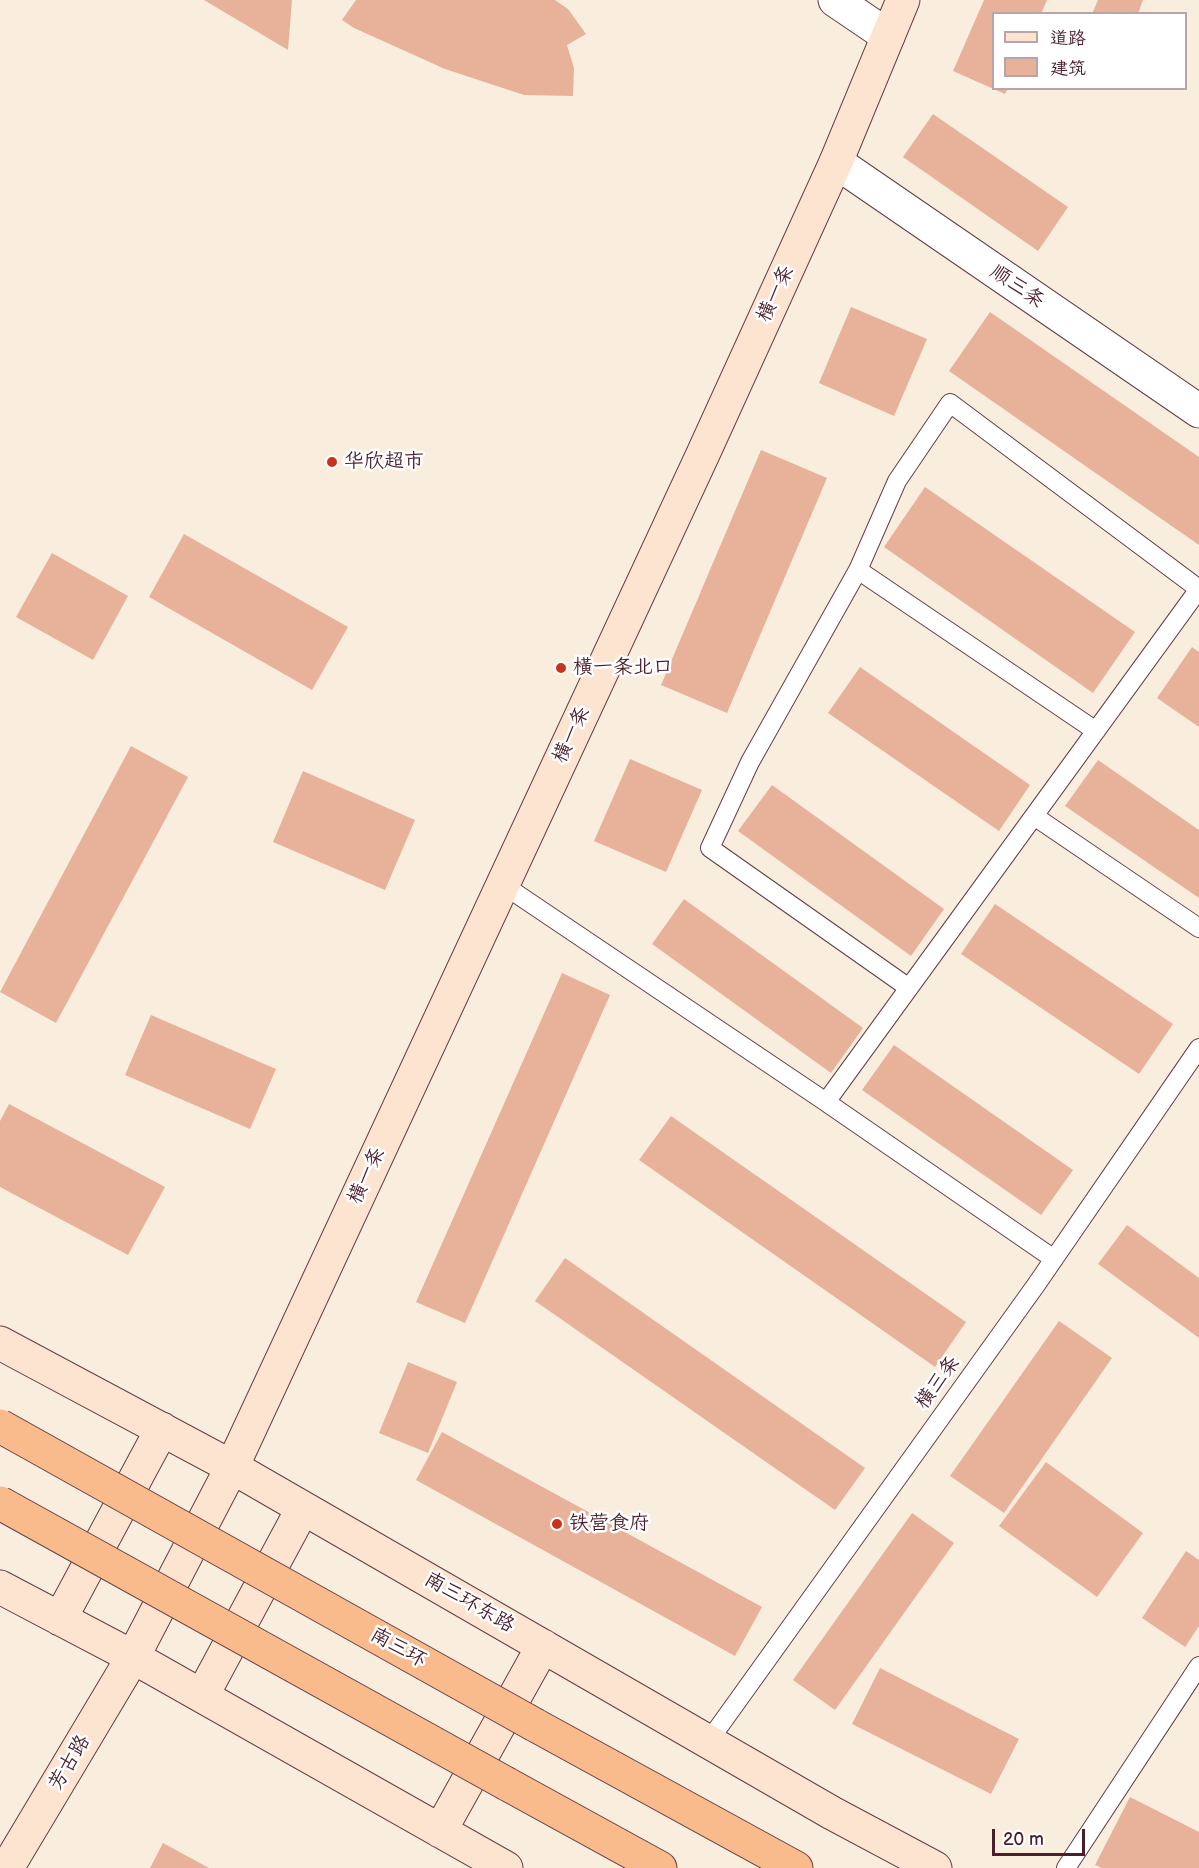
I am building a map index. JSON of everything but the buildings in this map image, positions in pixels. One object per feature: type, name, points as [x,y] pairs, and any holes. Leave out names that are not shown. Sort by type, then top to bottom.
[{"type":"highway","name":"南三环","points":[[0,1426],[796,1868]]},
{"type":"highway","points":[[0,1503],[660,1868]]},
{"type":"street","points":[[835,0],[888,36]]},
{"type":"street","name":"横一条","points":[[133,1658],[232,1467],[836,162],[903,0]]},
{"type":"street","name":"顺三条","points":[[836,162],[1199,411]]},
{"type":"street","name":"南三环东路","points":[[0,1343],[232,1467],[832,1813],[935,1868]]},
{"type":"street","points":[[60,1619],[162,1429]]},
{"type":"street","points":[[202,1696],[303,1508]]},
{"type":"street","points":[[0,1587],[202,1696],[506,1868]]},
{"type":"street","points":[[440,1831],[543,1646]]},
{"type":"street","name":"芳古路","points":[[7,1868],[133,1658]]},
{"type":"lane","points":[[826,1102],[909,988],[1034,816],[1096,731],[1199,589],[950,403],[897,481],[858,570],[750,762],[710,849],[909,988]]},
{"type":"lane","points":[[858,570],[1096,731]]},
{"type":"lane","points":[[1034,816],[1199,928]]},
{"type":"lane","points":[[502,884],[1054,1259]]},
{"type":"lane","name":"横三条","points":[[708,1742],[1054,1259],[1199,1048]]},
{"type":"lane","points":[[1066,1868],[1199,1666]]},
{"type":"place","name":"华欣超市","points":[[332,462]]},
{"type":"place","name":"横一条北口","points":[[561,668]]},
{"type":"place","name":"铁营食府","points":[[557,1524]]}]
